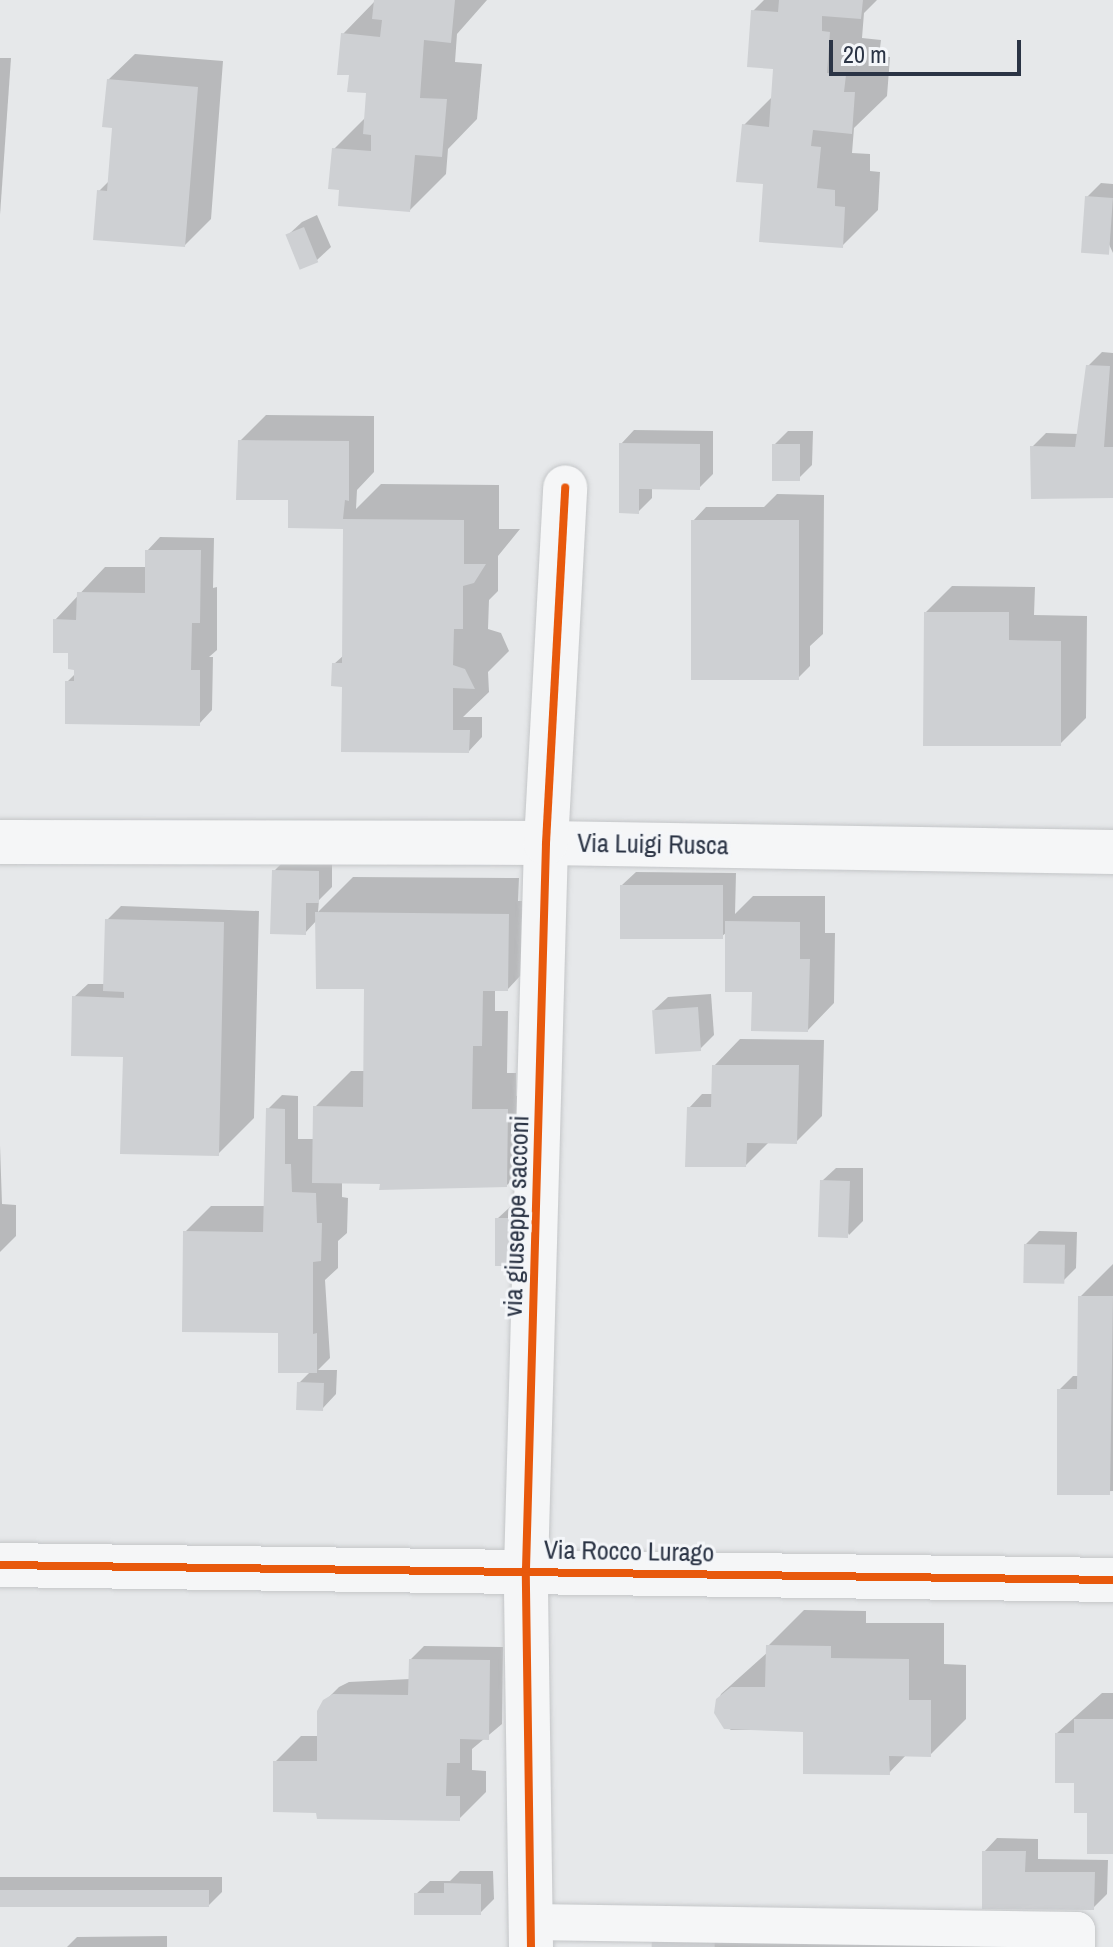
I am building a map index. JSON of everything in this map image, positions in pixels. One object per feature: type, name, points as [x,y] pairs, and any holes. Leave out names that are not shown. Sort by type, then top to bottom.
[{"type":"street","name":"via giuseppe sacconi","points":[[531,1935],[526,1569],[546,843],[565,488]]},
{"type":"street","name":"Via Luigi Rusca","points":[[0,842],[546,843],[1113,852]]},
{"type":"street","name":"Via Rocco Lurago","points":[[0,1565],[526,1569],[1113,1580]]},
{"type":"lane","points":[[531,1935],[1077,1930],[1077,1947]]},
{"type":"building","points":[[374,0],[455,0],[451,43],[424,40],[420,98],[447,99],[442,157],[415,155],[410,212],[338,206],[339,190],[328,189],[332,148],[371,151],[371,135],[363,134],[366,93],[347,92],[349,75],[337,75],[341,33],[380,37],[382,20],[372,19]]},
{"type":"building","points":[[779,0],[863,0],[861,19],[822,16],[822,31],[830,32],[827,73],[846,75],[844,92],[855,92],[852,134],[813,130],[811,146],[821,147],[817,188],[835,190],[835,206],[845,207],[843,248],[759,242],[763,184],[736,182],[742,124],[769,127],[773,69],[747,67],[751,10],[778,12]]},
{"type":"building","points":[[107,79],[198,87],[185,247],[93,240],[97,190],[107,191],[112,128],[102,127]]},
{"type":"building","points":[[1085,196],[1113,198],[1109,255],[1081,253]]},
{"type":"building","points":[[304,227],[318,262],[300,270],[285,234]]},
{"type":"building","points":[[1086,365],[1110,366],[1104,447],[1113,447],[1113,498],[1031,499],[1030,446],[1075,447]]},
{"type":"building","points":[[238,440],[349,441],[349,501],[345,500],[343,519],[464,520],[464,564],[486,564],[474,583],[463,586],[463,629],[454,629],[453,665],[465,669],[475,689],[453,688],[453,730],[470,730],[469,753],[341,752],[342,687],[331,686],[332,663],[342,663],[343,529],[288,528],[288,500],[236,500]]},
{"type":"building","points":[[619,443],[700,444],[700,490],[639,489],[639,514],[619,513]]},
{"type":"building","points":[[772,444],[800,444],[800,481],[772,481]]},
{"type":"building","points":[[691,520],[799,520],[799,680],[691,680]]},
{"type":"building","points":[[145,550],[201,550],[200,623],[192,623],[191,670],[200,670],[200,726],[65,724],[65,681],[74,681],[74,670],[68,669],[68,653],[53,653],[53,619],[76,620],[77,592],[145,593]]},
{"type":"building","points":[[924,612],[1009,612],[1009,640],[1061,641],[1061,746],[923,746]]},
{"type":"building","points":[[272,870],[319,871],[319,903],[306,903],[306,935],[270,934]]},
{"type":"building","points":[[620,885],[723,885],[723,939],[620,939]]},
{"type":"building","points":[[315,912],[509,914],[508,991],[483,991],[482,1046],[473,1046],[472,1109],[508,1109],[507,1187],[379,1190],[380,1184],[312,1183],[313,1106],[363,1107],[364,989],[316,989]]},
{"type":"building","points":[[105,919],[224,922],[219,1156],[120,1154],[123,1057],[71,1056],[72,996],[124,998],[124,992],[103,991]]},
{"type":"building","points":[[725,921],[800,922],[800,959],[810,959],[808,1032],[751,1031],[752,992],[725,992]]},
{"type":"building","points":[[698,1007],[701,1051],[655,1054],[652,1010]]},
{"type":"building","points":[[712,1065],[799,1065],[797,1144],[747,1143],[746,1167],[685,1167],[687,1107],[711,1107]]},
{"type":"building","points":[[266,1108],[285,1109],[285,1164],[291,1164],[292,1192],[316,1193],[317,1223],[322,1223],[321,1261],[313,1262],[313,1334],[317,1333],[317,1373],[278,1373],[278,1333],[182,1332],[183,1231],[263,1232]]},
{"type":"building","points":[[820,1180],[850,1181],[848,1238],[818,1237]]},
{"type":"building","points":[[495,1218],[528,1218],[528,1266],[495,1266]]},
{"type":"building","points":[[1024,1244],[1065,1245],[1064,1284],[1023,1283]]},
{"type":"building","points":[[1078,1296],[1113,1296],[1110,1495],[1057,1495],[1057,1389],[1077,1389]]},
{"type":"building","points":[[297,1382],[324,1383],[323,1411],[296,1410]]},
{"type":"building","points":[[766,1645],[831,1646],[831,1658],[909,1659],[909,1700],[931,1700],[931,1757],[889,1756],[890,1775],[803,1774],[803,1732],[724,1729],[714,1713],[716,1699],[731,1687],[765,1687]]},
{"type":"building","points":[[409,1659],[490,1660],[489,1740],[460,1739],[460,1763],[447,1763],[446,1796],[460,1796],[460,1821],[317,1819],[316,1813],[273,1812],[273,1761],[317,1761],[317,1711],[323,1700],[333,1694],[408,1695]]},
{"type":"building","points":[[1074,1719],[1113,1719],[1113,1854],[1087,1854],[1087,1813],[1074,1813],[1074,1783],[1055,1783],[1055,1733],[1074,1733]]},
{"type":"building","points":[[982,1851],[1026,1851],[1025,1872],[1095,1872],[1094,1910],[982,1909]]},
{"type":"building","points":[[444,1883],[481,1884],[481,1915],[414,1915],[414,1893],[444,1893]]},
{"type":"building","points":[[0,1890],[209,1890],[209,1907],[0,1907]]},
{"type":"building","points":[[652,1927],[715,1928],[715,1947],[652,1947]]},
{"type":"cycle path","points":[[531,1947],[526,1569],[546,843],[565,488]]},
{"type":"cycle path","points":[[0,1565],[1113,1580]]}]
